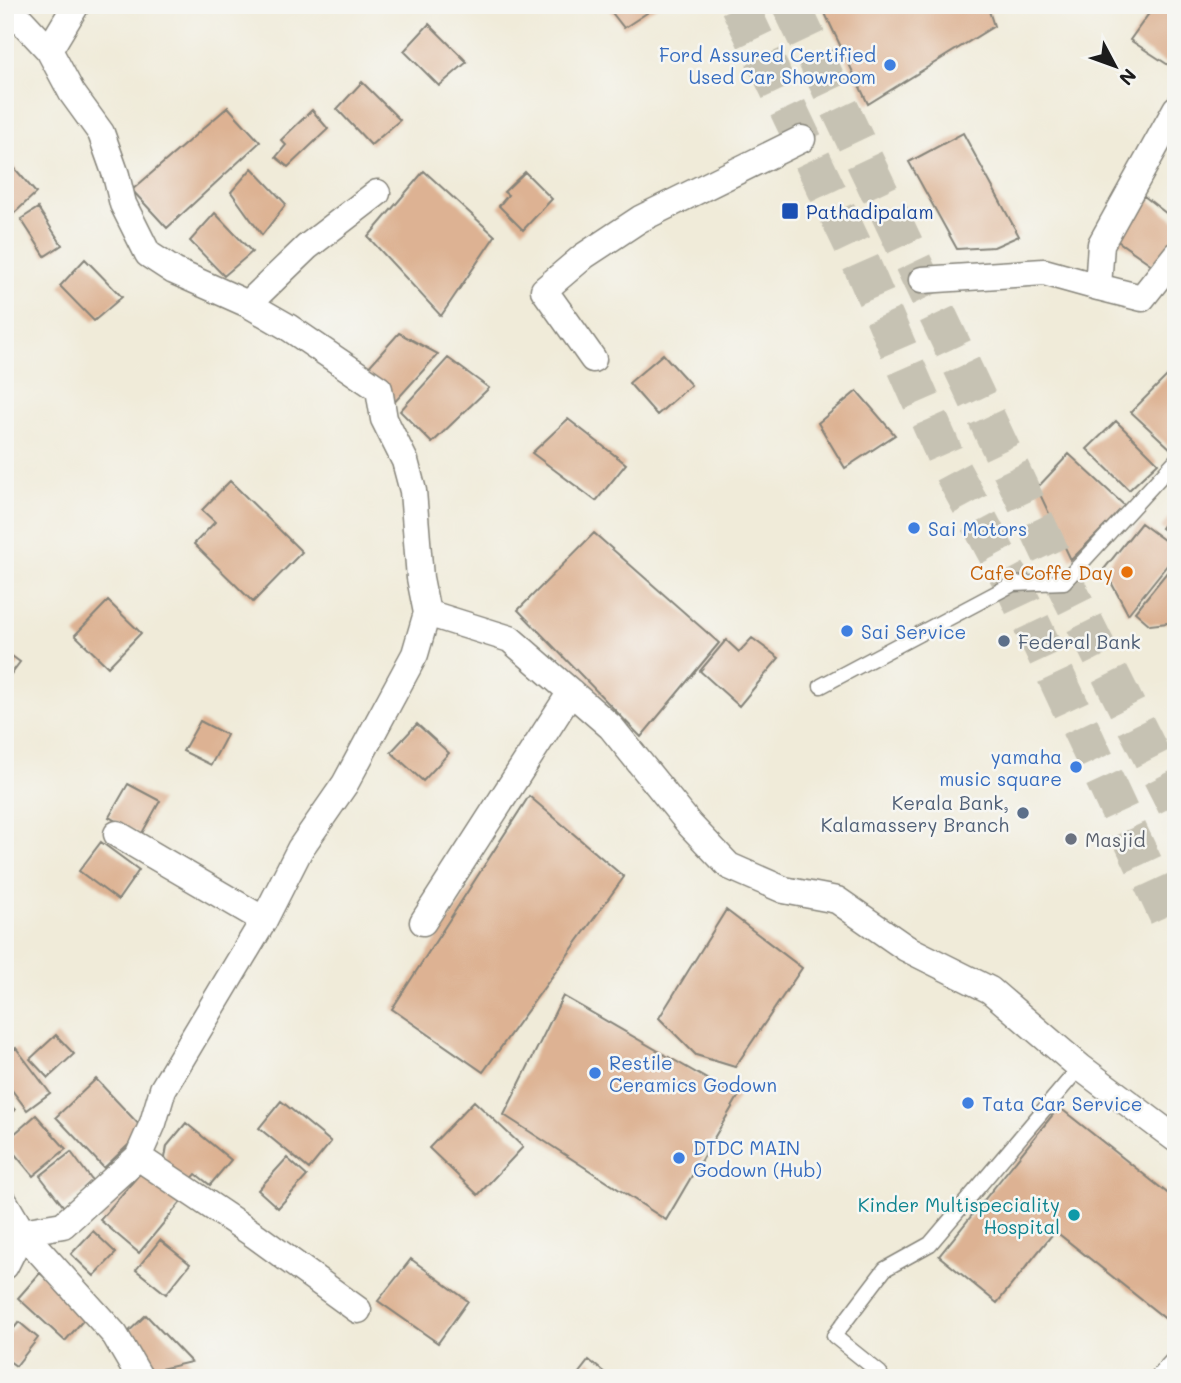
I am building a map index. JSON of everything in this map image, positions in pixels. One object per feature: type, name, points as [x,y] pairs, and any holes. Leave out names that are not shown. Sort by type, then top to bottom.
[{"type":"street","points":[[49,50],[76,5]]},
{"type":"street","points":[[5,13],[19,18],[49,50],[72,93],[101,133],[123,204],[148,254],[174,271],[248,304],[288,327],[379,389],[384,419],[405,461],[413,491],[427,613],[415,654],[345,784],[300,849],[264,920],[163,1089],[153,1124],[138,1157],[63,1225],[22,1232]]},
{"type":"street","points":[[1098,287],[1101,243],[1176,109]]},
{"type":"street","points":[[593,359],[544,290],[584,256],[640,219],[802,139]]},
{"type":"street","points":[[248,304],[307,247],[377,193]]},
{"type":"street","points":[[922,280],[1044,272],[1142,299],[1176,255]]},
{"type":"street","points":[[427,613],[510,639],[611,727],[690,825],[729,866],[784,890],[837,900],[906,948],[990,990],[1080,1067],[1176,1139]]},
{"type":"street","points":[[423,922],[572,692]]},
{"type":"street","points":[[117,834],[264,920]]},
{"type":"street","points":[[138,1157],[256,1236],[358,1310]]},
{"type":"street","points":[[5,1203],[22,1232],[115,1335],[139,1378]]},
{"type":"street","points":[[5,1266],[22,1232]]},
{"type":"street","points":[[1164,1378],[1176,1365]]},
{"type":"lane","points":[[821,686],[1013,584],[1064,582],[1176,460]]},
{"type":"lane","points":[[880,1376],[834,1336],[885,1269],[930,1244],[1080,1067]]},
{"type":"building","points":[[606,5],[659,5],[624,28]]},
{"type":"building","name":"Ford Assured Certified Used Car Showroom","points":[[821,5],[987,5],[994,26],[868,104]]},
{"type":"building","points":[[1155,5],[1176,14],[1176,70],[1130,40]]},
{"type":"building","points":[[429,24],[467,62],[439,86],[404,51]]},
{"type":"building","points":[[362,82],[400,120],[371,145],[337,109]]},
{"type":"building","points":[[228,107],[260,142],[167,228],[132,190]]},
{"type":"building","points":[[312,110],[328,129],[288,167],[276,157],[286,145],[281,140]]},
{"type":"building","points":[[963,133],[1019,236],[994,247],[957,249],[909,162]]},
{"type":"building","points":[[11,164],[36,193],[8,219],[5,215],[5,171]]},
{"type":"building","points":[[252,168],[286,204],[262,235],[231,192]]},
{"type":"building","points":[[424,171],[495,236],[441,316],[368,237]]},
{"type":"building","points":[[525,172],[552,199],[523,230],[499,206],[508,195],[504,192]]},
{"type":"building","points":[[1144,196],[1176,221],[1176,239],[1152,265],[1109,235]]},
{"type":"building","points":[[38,208],[62,245],[45,256],[21,219]]},
{"type":"building","points":[[215,213],[252,252],[224,276],[190,241]]},
{"type":"building","points":[[85,259],[122,297],[94,321],[60,286]]},
{"type":"building","points":[[399,333],[438,354],[392,405],[365,371]]},
{"type":"building","points":[[663,354],[691,385],[657,415],[629,383]]},
{"type":"building","points":[[448,358],[489,388],[432,443],[400,411]]},
{"type":"building","points":[[1174,369],[1176,446],[1172,450],[1131,412]]},
{"type":"building","points":[[857,391],[895,435],[845,468],[818,423]]},
{"type":"building","points":[[568,419],[626,464],[596,501],[532,453]]},
{"type":"building","points":[[1116,421],[1158,463],[1129,490],[1087,449]]},
{"type":"building","points":[[1069,454],[1125,506],[1071,560],[1037,488]]},
{"type":"building","points":[[230,481],[302,552],[253,602],[194,544],[215,522],[202,510]]},
{"type":"building","points":[[1176,508],[1176,539],[1161,528]]},
{"type":"building","points":[[1141,523],[1176,549],[1176,554],[1128,614],[1104,569]]},
{"type":"building","points":[[594,533],[719,643],[641,737],[518,610]]},
{"type":"building","points":[[1176,561],[1176,622],[1150,625],[1135,612]]},
{"type":"building","points":[[108,601],[141,633],[108,667],[75,635]]},
{"type":"building","points":[[752,638],[779,658],[739,706],[700,671],[726,640],[739,652]]},
{"type":"building","points":[[5,651],[20,662],[5,682]]},
{"type":"building","points":[[200,721],[227,735],[211,765],[183,751]]},
{"type":"building","points":[[417,724],[449,753],[423,781],[391,752]]},
{"type":"building","points":[[128,784],[160,801],[141,835],[109,817]]},
{"type":"building","points":[[529,796],[624,877],[483,1072],[392,1009]]},
{"type":"building","points":[[101,842],[139,870],[118,900],[79,871]]},
{"type":"building","points":[[726,910],[802,968],[735,1067],[696,1055],[659,1018]]},
{"type":"building","points":[[563,996],[738,1097],[666,1220],[504,1115]]},
{"type":"building","points":[[56,1035],[74,1054],[48,1078],[30,1059]]},
{"type":"building","points":[[16,1048],[50,1093],[27,1110],[5,1081],[5,1056]]},
{"type":"building","points":[[96,1079],[144,1130],[104,1168],[56,1117]]},
{"type":"building","points":[[5,1099],[15,1110],[5,1118]]},
{"type":"building","points":[[281,1101],[331,1142],[309,1169],[259,1128]]},
{"type":"building","points":[[474,1101],[523,1147],[478,1195],[429,1148]]},
{"type":"building","name":"Kinder Multispeciality Hospital","points":[[1059,1107],[1176,1200],[1176,1309],[1167,1320],[1055,1231],[997,1303],[939,1256]]},
{"type":"building","points":[[36,1115],[66,1149],[33,1176],[5,1142]]},
{"type":"building","points":[[186,1123],[231,1160],[210,1185],[196,1174],[188,1183],[164,1164],[167,1146]]},
{"type":"building","points":[[71,1152],[94,1183],[64,1207],[40,1176]]},
{"type":"building","points":[[287,1158],[307,1176],[278,1208],[258,1190]]},
{"type":"building","points":[[143,1170],[181,1202],[139,1253],[100,1220]]},
{"type":"building","points":[[93,1231],[116,1253],[94,1276],[71,1254]]},
{"type":"building","points":[[160,1240],[190,1264],[166,1294],[136,1270]]},
{"type":"building","points":[[411,1259],[468,1301],[438,1343],[378,1301]]},
{"type":"building","points":[[40,1273],[87,1316],[65,1341],[18,1298]]},
{"type":"building","points":[[146,1315],[191,1362],[152,1371],[123,1337]]},
{"type":"building","points":[[19,1322],[38,1338],[16,1366],[5,1358],[5,1339]]},
{"type":"building","points":[[589,1360],[611,1378],[575,1378]]},
{"type":"tunnel","points":[[739,5],[857,254],[949,465],[1013,584],[1176,933]]},
{"type":"tunnel","points":[[791,5],[1064,582],[1176,805]]},
{"type":"place","name":"Ford Assured Certified Used Car Showroom","points":[[890,65]]},
{"type":"place","name":"Pathadipalam","points":[[790,211]]},
{"type":"place","name":"Sai Motors","points":[[914,528]]},
{"type":"place","name":"Cafe Coffe Day","points":[[1127,572]]},
{"type":"place","name":"Sai Service","points":[[847,631]]},
{"type":"place","name":"Federal Bank","points":[[1004,641]]},
{"type":"place","name":"yamaha music square","points":[[1076,767]]},
{"type":"place","name":"Kerala Bank, Kalamassery Branch","points":[[1023,813]]},
{"type":"place","name":"Masjid","points":[[1071,839]]},
{"type":"place","name":"Restile Ceramics Godown","points":[[595,1073]]},
{"type":"place","name":"Tata Car Service","points":[[968,1103]]},
{"type":"place","name":"DTDC MAIN Godown (Hub)","points":[[679,1158]]},
{"type":"place","name":"Kinder Multispeciality Hospital","points":[[1074,1215]]}]
